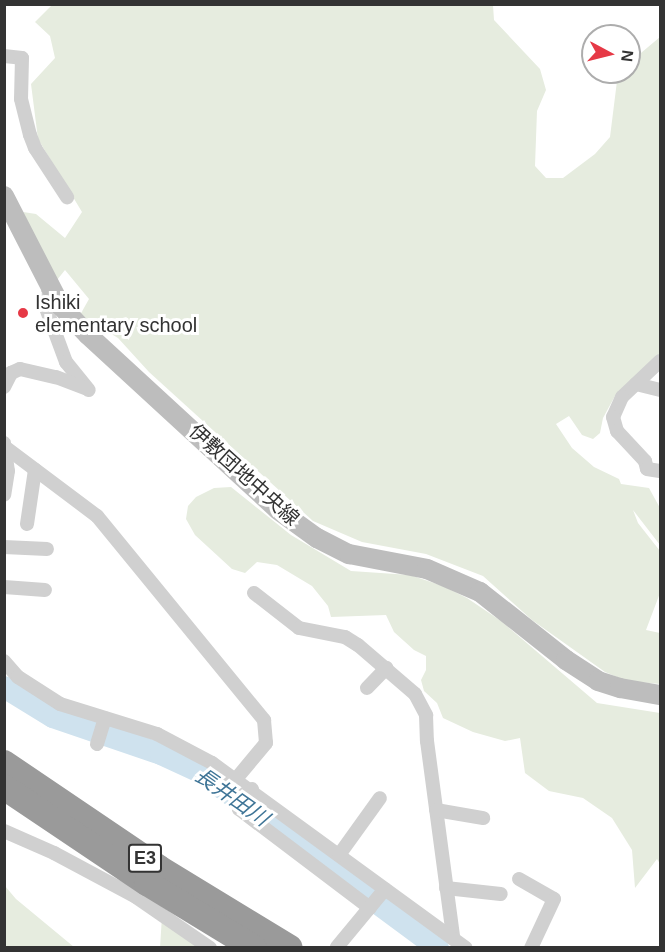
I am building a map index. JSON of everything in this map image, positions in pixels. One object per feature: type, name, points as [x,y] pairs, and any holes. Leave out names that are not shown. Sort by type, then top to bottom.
[{"type":"highway","name":"E3","points":[[4,762],[159,868],[290,948]]},
{"type":"highway","name":"E3","points":[[4,787],[147,883],[254,948]]},
{"type":"street","points":[[4,56],[22,58],[21,99],[30,135],[35,148],[67,197]]},
{"type":"street","name":"伊敷団地中央線","points":[[4,196],[60,305],[88,335],[278,510],[317,538],[349,554],[427,569],[463,583],[492,599],[566,660],[598,681],[620,688],[660,695]]},
{"type":"street","points":[[4,387],[11,373],[20,369],[56,377],[89,390],[66,362],[46,308],[49,287]]},
{"type":"street","points":[[660,361],[621,397],[613,417],[617,431],[645,460],[647,469],[660,471]]},
{"type":"street","points":[[636,384],[660,390]]},
{"type":"street","points":[[5,445],[97,516],[264,720],[266,743],[236,779]]},
{"type":"street","points":[[4,495],[5,445]]},
{"type":"street","points":[[27,524],[35,470]]},
{"type":"street","points":[[4,547],[47,549]]},
{"type":"street","points":[[4,587],[45,590]]},
{"type":"street","points":[[254,593],[299,628],[345,637],[408,685],[426,715],[453,937]]},
{"type":"street","points":[[4,661],[18,677],[42,694],[82,712],[157,734],[212,762],[252,789],[466,948]]},
{"type":"street","points":[[367,688],[386,668]]},
{"type":"street","points":[[97,744],[105,718]]},
{"type":"street","points":[[252,789],[239,809],[370,908]]},
{"type":"street","points":[[339,855],[380,798]]},
{"type":"street","points":[[436,810],[483,818]]},
{"type":"street","points":[[4,831],[54,853],[136,897],[210,948]]},
{"type":"street","points":[[519,879],[554,899],[531,948]]},
{"type":"street","points":[[446,888],[501,894]]},
{"type":"street","points":[[337,947],[385,890]]},
{"type":"shaded area","points":[[52,5],[493,5],[494,20],[540,69],[546,90],[537,111],[535,166],[546,178],[563,178],[595,154],[610,137],[617,84],[641,84],[641,53],[660,37],[660,357],[616,394],[603,418],[600,433],[593,439],[582,435],[569,416],[556,424],[572,448],[594,467],[619,479],[621,484],[649,488],[660,508],[660,545],[633,510],[638,523],[660,551],[660,593],[646,630],[660,633],[660,684],[627,681],[605,672],[532,620],[483,576],[426,554],[362,542],[313,521],[149,372],[118,338],[80,315],[89,299],[65,270],[57,280],[40,253],[23,212],[36,214],[65,238],[82,212],[38,139],[31,84],[55,58],[50,36],[35,22]]},
{"type":"shaded area","points":[[231,487],[291,535],[351,571],[410,575],[443,586],[467,598],[501,621],[597,703],[660,713],[660,864],[657,859],[635,888],[632,850],[612,818],[583,798],[549,791],[525,773],[520,738],[505,741],[473,732],[443,718],[437,703],[424,691],[421,680],[426,670],[426,656],[414,650],[394,632],[386,615],[331,617],[328,606],[312,586],[277,565],[257,562],[245,573],[232,569],[195,535],[186,519],[188,506],[196,497],[214,488]]},
{"type":"shaded area","points":[[5,886],[16,899],[74,947],[5,947]]},
{"type":"shaded area","points":[[162,916],[205,948],[160,948]]},
{"type":"waterway","name":"長井田川","points":[[4,687],[53,717],[161,754],[200,772],[438,948]]},
{"type":"place","name":"Ishiki elementary school","points":[[23,313]]}]
